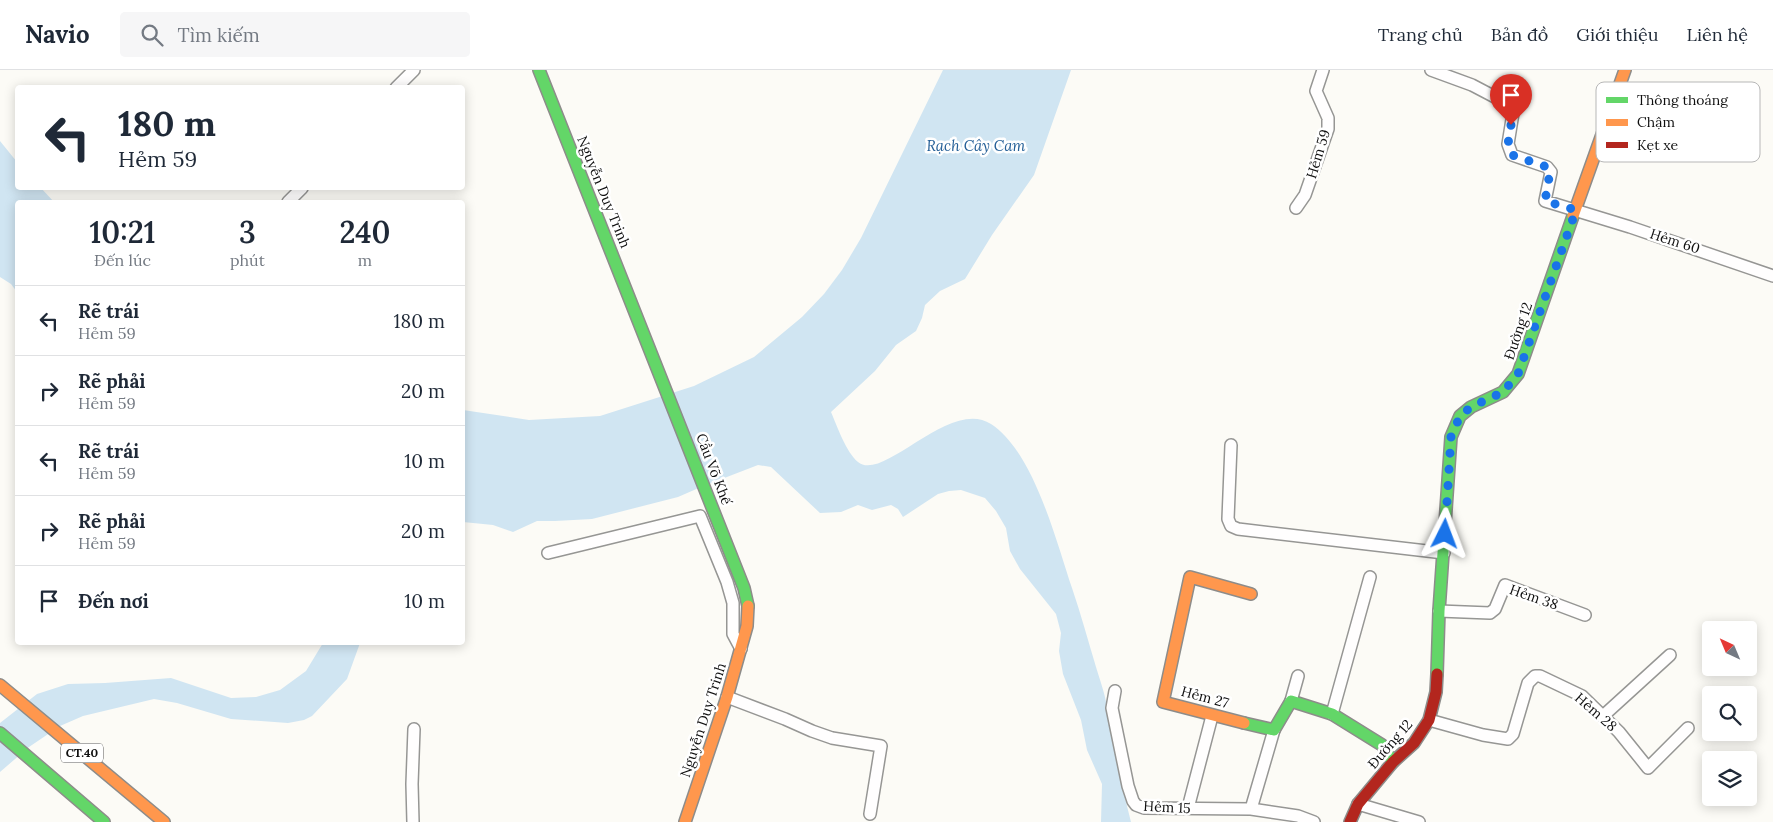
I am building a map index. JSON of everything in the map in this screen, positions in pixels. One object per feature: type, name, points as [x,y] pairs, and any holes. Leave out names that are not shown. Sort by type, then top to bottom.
[{"type":"main road","name":"Nguyễn Duy Trinh","points":[[539,70],[641,325]]},
{"type":"main road","name":"Đường 12","points":[[1621,82],[1625,70]]},
{"type":"main road","name":"Đường 12","points":[[1350,822],[1358,804],[1393,762],[1414,743],[1429,720],[1436,692],[1439,611],[1451,437],[1460,416],[1471,407],[1503,392],[1518,374],[1596,153]]},
{"type":"main road","name":"Cầu Võ Khế","points":[[641,325],[744,588],[748,607],[747,626]]},
{"type":"main road","name":"Hẻm 27","points":[[1251,594],[1190,576],[1163,702],[1212,716],[1274,730]]},
{"type":"main road","name":"Nguyễn Duy Trinh","points":[[684,822],[727,697],[747,626]]},
{"type":"main road","name":"CT.40","points":[[0,685],[164,822]]},
{"type":"main road","points":[[1274,730],[1291,701],[1332,714],[1382,745],[1393,762]]},
{"type":"main road","name":"CT.40","points":[[0,733],[104,822]]},
{"type":"street","points":[[399,85],[414,70]]},
{"type":"street","name":"Hẻm 59","points":[[1296,208],[1305,195],[1328,129],[1328,118],[1316,91],[1323,70]]},
{"type":"street","points":[[1431,70],[1472,85],[1514,107],[1508,144],[1512,155],[1547,167],[1550,172],[1545,201],[1576,210]]},
{"type":"street","points":[[290,200],[300,190]]},
{"type":"street","name":"Hẻm 60","points":[[1576,210],[1695,248],[1773,276]]},
{"type":"street","points":[[1231,445],[1228,519],[1231,526],[1238,529],[1444,553]]},
{"type":"street","points":[[548,553],[700,516],[734,603],[733,634],[741,649]]},
{"type":"street","points":[[1332,714],[1370,578]]},
{"type":"street","name":"Hẻm 38","points":[[1439,611],[1490,613],[1495,609],[1505,585],[1585,615]]},
{"type":"street","points":[[1603,716],[1670,655]]},
{"type":"street","points":[[1291,701],[1298,676]]},
{"type":"street","name":"Hẻm 28","points":[[1429,720],[1483,735],[1508,739],[1513,734],[1528,683],[1534,676],[1540,676],[1582,696],[1619,732],[1648,768],[1688,728]]},
{"type":"street","name":"Hẻm 15","points":[[1115,691],[1112,708],[1128,786],[1136,805],[1144,808],[1250,809],[1298,816],[1314,822]]},
{"type":"street","points":[[727,697],[832,738],[881,746],[870,814]]},
{"type":"street","points":[[1188,808],[1212,716]]},
{"type":"street","points":[[413,822],[414,729]]},
{"type":"street","points":[[1250,809],[1274,730]]},
{"type":"street","points":[[1358,804],[1419,822]]},
{"type":"water","name":"Rạch Cây Cam","points":[[943,70],[1071,70],[1034,175],[992,235],[965,279],[940,291],[925,305],[916,331],[896,345],[875,371],[831,412],[842,438],[854,458],[858,462],[869,465],[884,461],[937,430],[956,422],[975,419],[991,424],[1006,437],[1020,455],[1042,499],[1051,523],[1105,697],[1131,822],[1101,822],[1102,784],[1087,750],[1081,720],[1063,674],[1059,651],[1061,633],[1056,614],[1020,569],[1010,551],[1006,528],[996,511],[985,498],[961,490],[949,491],[938,494],[903,517],[898,509],[891,505],[872,510],[858,505],[841,512],[820,513],[771,467],[758,465],[678,497],[592,519],[537,521],[513,532],[493,525],[465,522],[465,410],[529,420],[600,416],[694,386],[754,357],[802,317],[824,294],[842,270],[861,238]]},
{"type":"water","points":[[0,141],[15,160],[15,190],[43,190],[52,200],[15,200],[15,289],[11,284],[0,277]]},
{"type":"water","points":[[322,645],[359,645],[347,679],[312,716],[304,720],[288,723],[231,719],[177,703],[154,699],[83,716],[60,726],[29,747],[0,772],[0,723],[37,694],[68,684],[171,678],[231,698],[256,697],[280,690],[306,671]]},
{"type":"traffic: fast","points":[[539,70],[744,588],[748,606]]},
{"type":"traffic: fast","points":[[1437,674],[1439,611],[1451,437],[1460,416],[1471,407],[1503,392],[1518,374],[1573,216]]},
{"type":"traffic: fast","points":[[1244,723],[1274,730],[1291,701],[1332,714],[1382,745],[1393,762]]},
{"type":"traffic: fast","points":[[0,733],[104,822]]},
{"type":"traffic: slow","points":[[1621,82],[1625,70]]},
{"type":"traffic: slow","points":[[1573,216],[1596,151]]},
{"type":"traffic: slow","points":[[1244,723],[1163,702],[1190,577],[1251,594]]},
{"type":"traffic: slow","points":[[685,822],[727,697],[747,626],[748,606]]},
{"type":"traffic: slow","points":[[0,685],[164,822]]},
{"type":"traffic: jam","points":[[1350,822],[1358,804],[1393,762],[1414,743],[1429,720],[1436,692],[1437,674]]},
{"type":"route","points":[[1445,534],[1451,437],[1460,416],[1471,407],[1503,392],[1518,374],[1576,210],[1545,201],[1550,172],[1547,167],[1512,155],[1508,144],[1511,125]]}]
